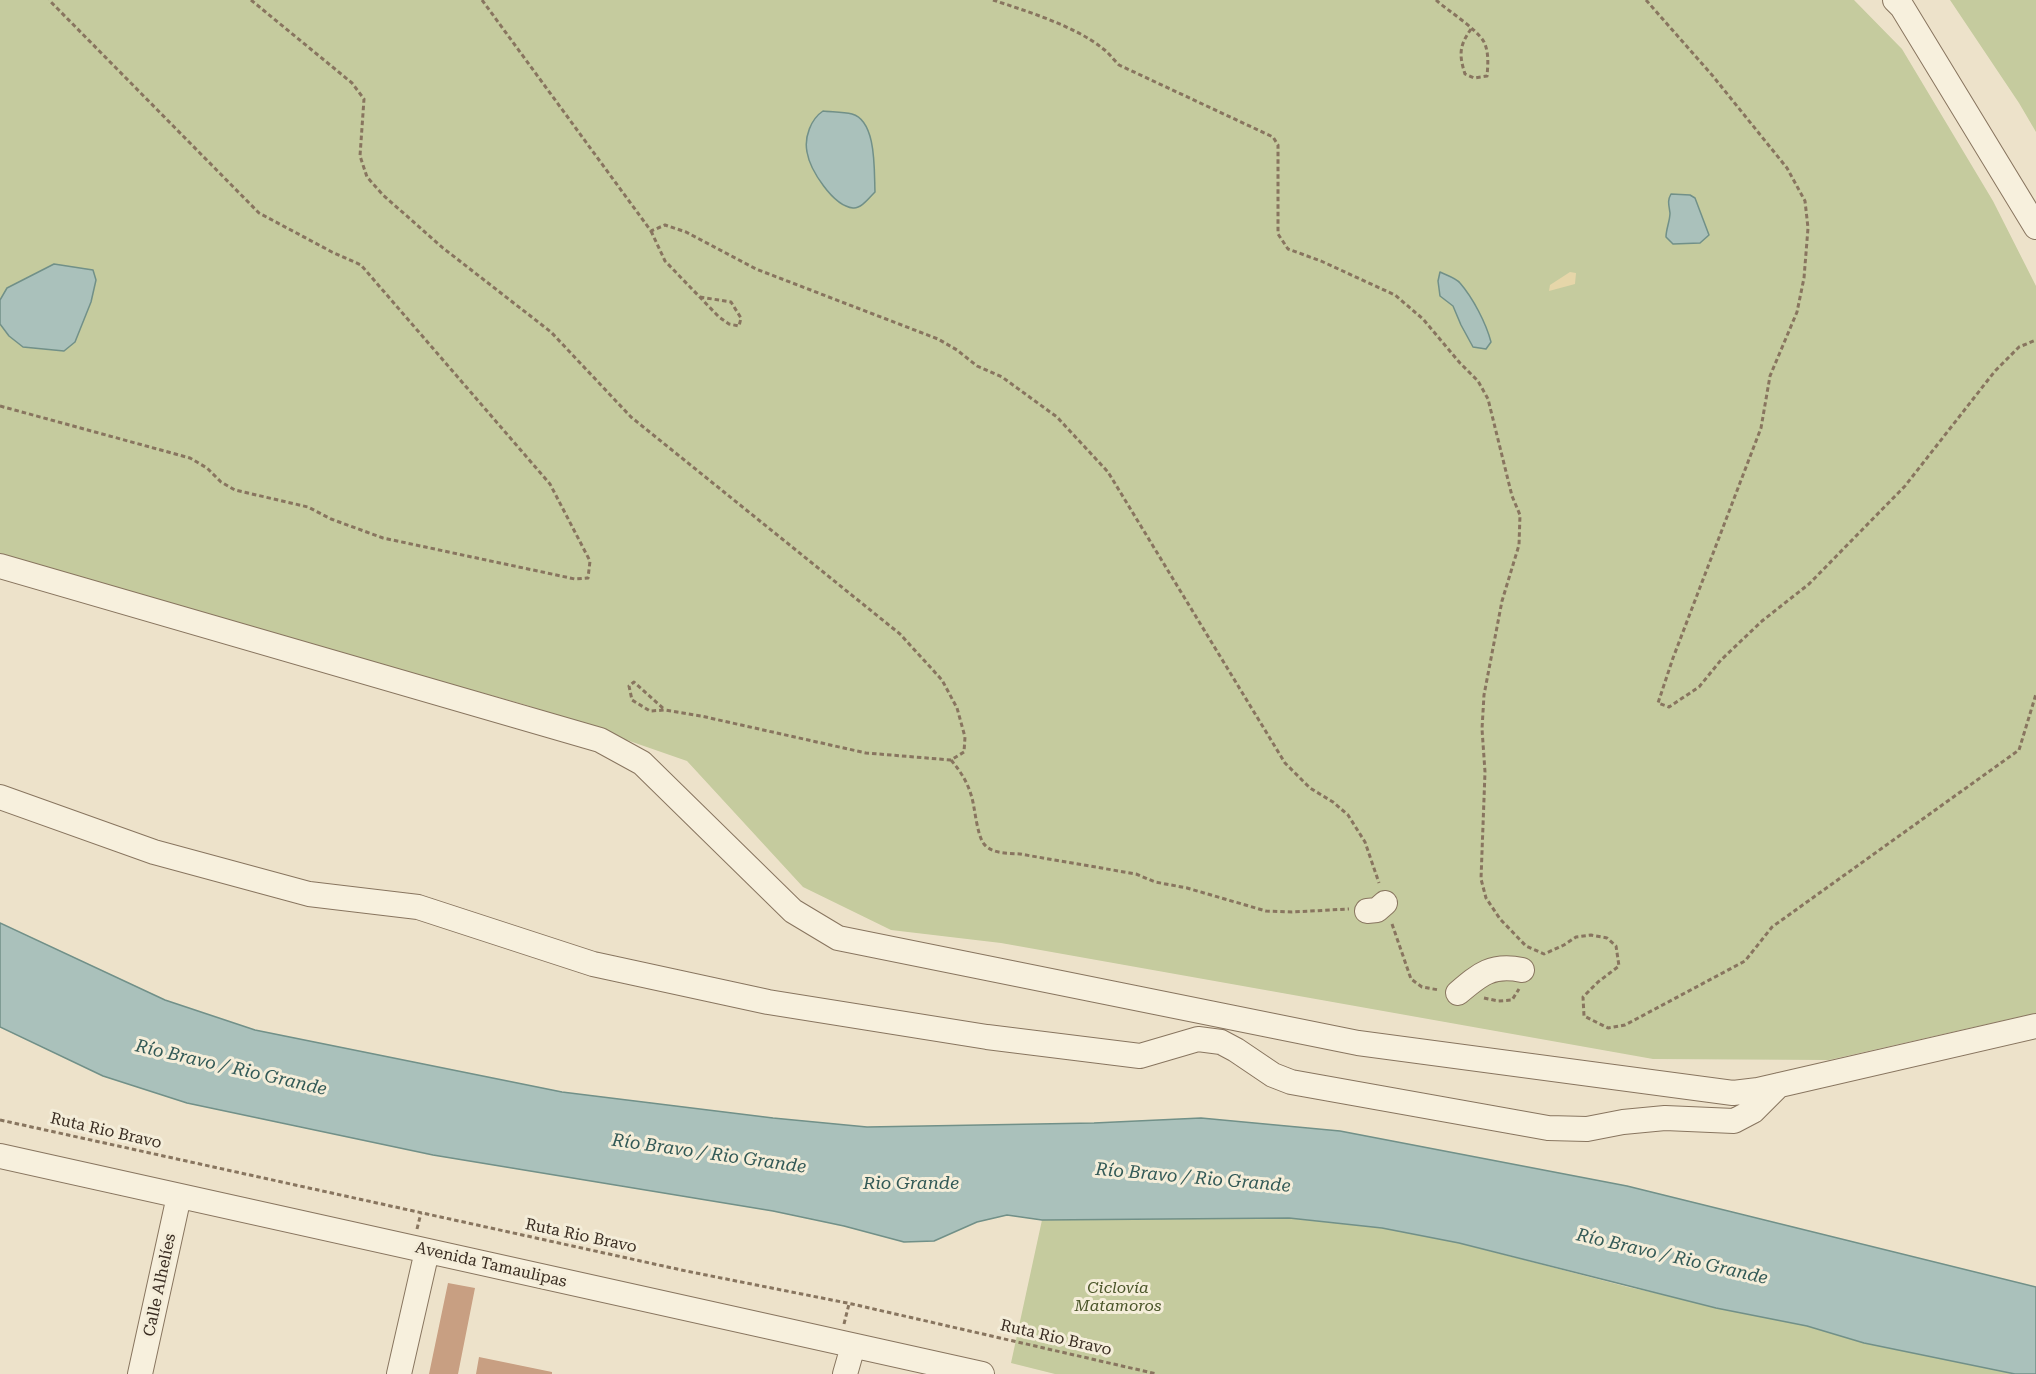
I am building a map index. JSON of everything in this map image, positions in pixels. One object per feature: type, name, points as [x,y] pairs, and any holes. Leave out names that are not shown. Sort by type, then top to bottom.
[{"type":"street","points":[[1895,0],[1902,7],[2036,227]]},
{"type":"street","points":[[0,567],[600,740],[642,763],[792,911],[838,938],[1358,1043],[1733,1093],[1779,1085],[2036,1026]]},
{"type":"street","points":[[0,797],[154,852],[309,894],[418,907],[593,964],[768,1002],[987,1038],[1140,1056],[1198,1039],[1221,1042],[1273,1075],[1291,1082],[1548,1128],[1587,1129],[1623,1122],[1665,1118],[1734,1121],[1753,1111],[1779,1085]]},
{"type":"street","points":[[1458,993],[1475,978],[1491,969],[1507,967],[1522,970]]},
{"type":"street","name":"Avenida Tamaulipas","points":[[0,1156],[982,1374]]},
{"type":"street","name":"Calle Alhelíes","points":[[140,1374],[179,1196]]},
{"type":"street","points":[[399,1374],[427,1251]]},
{"type":"street","points":[[845,1374],[854,1346]]},
{"type":"path","points":[[0,406],[190,458],[235,490],[308,507],[331,519],[383,538],[575,579],[588,578],[590,561],[550,484],[361,265],[258,213],[50,0]]},
{"type":"path","points":[[251,0],[352,83],[364,99],[360,156],[367,177],[383,195],[443,248],[551,332],[631,417],[900,634],[942,680],[957,708],[965,737],[964,752],[951,760],[866,753],[701,716],[665,710],[650,711],[632,700],[629,686],[634,682],[665,710]]},
{"type":"path","points":[[482,0],[651,231],[665,261],[700,297],[724,321],[739,326],[741,318],[731,302],[700,297]]},
{"type":"path","points":[[993,0],[1039,15],[1080,35],[1102,47],[1119,65],[1273,137],[1278,145],[1278,234],[1288,249],[1395,295],[1423,319],[1478,381],[1488,399],[1512,496],[1520,515],[1519,545],[1502,601],[1484,695],[1482,729],[1485,772],[1481,879],[1486,898],[1500,919],[1526,946],[1544,954],[1576,937],[1591,935],[1607,938],[1616,946],[1619,966],[1583,997],[1584,1016],[1608,1028],[1624,1025],[1745,961],[1772,927],[2019,750],[2036,694]]},
{"type":"path","points":[[1436,0],[1471,29],[1484,42],[1488,61],[1487,76],[1474,78],[1465,74],[1460,56],[1464,39],[1471,29]]},
{"type":"path","points":[[1646,0],[1712,75],[1788,168],[1805,201],[1809,228],[1804,278],[1797,312],[1770,376],[1761,428],[1658,703],[1669,707],[1699,687],[1721,660],[1762,621],[1809,584],[1905,486],[1995,371],[2019,347],[2036,340]]},
{"type":"path","points":[[651,231],[665,225],[686,232],[756,269],[938,339],[957,350],[976,366],[1002,378],[1057,417],[1108,472],[1285,763],[1310,788],[1333,802],[1348,815],[1365,842],[1376,907],[1383,919],[1394,928]]},
{"type":"path","points":[[951,760],[965,779],[972,797],[982,843],[1000,853],[1020,854],[1136,874],[1155,882],[1187,888],[1266,912],[1376,907]]},
{"type":"path","points":[[1376,907],[1394,928],[1411,979],[1422,987],[1498,1000],[1512,999],[1519,991],[1522,970]]},
{"type":"path","name":"Ruta Rio Bravo","points":[[0,1120],[686,1271],[852,1304],[1157,1374]]},
{"type":"green space","points":[[0,0],[1854,0],[1902,49],[1993,201],[2036,286],[2036,1013],[1829,1060],[1653,1059],[1001,943],[891,930],[803,887],[687,761],[526,705],[0,559]]},
{"type":"green space","points":[[1950,0],[2036,0],[2036,132],[2019,103]]},
{"type":"green space","name":"Ciclovía Matamoros","points":[[1289,1218],[1382,1228],[1459,1243],[1628,1287],[1807,1326],[1864,1343],[2015,1374],[1055,1374],[1011,1363],[1042,1220]]},
{"type":"sand","points":[[1570,272],[1576,273],[1575,284],[1549,291],[1550,285]]},
{"type":"water","points":[[823,111],[852,114],[860,118],[870,136],[874,160],[875,192],[859,207],[845,206],[830,194],[809,159],[806,146],[808,135],[815,119]]},
{"type":"water","points":[[1671,194],[1690,195],[1695,198],[1709,235],[1700,243],[1673,244],[1666,237]]},
{"type":"water","points":[[54,264],[93,270],[96,280],[91,302],[75,342],[64,351],[23,347],[9,336],[0,324],[0,300],[7,288]]},
{"type":"water","points":[[1440,272],[1458,281],[1474,303],[1491,342],[1486,349],[1473,347],[1453,306],[1440,296],[1438,281]]},
{"type":"water","name":"Rio Grande","points":[[0,923],[165,1000],[255,1030],[562,1092],[867,1127],[1094,1123],[1201,1118],[1340,1131],[1627,1186],[2036,1287],[2036,1374],[2015,1374],[1864,1343],[1807,1326],[1716,1308],[1459,1243],[1382,1228],[1289,1218],[1042,1220],[1007,1215],[977,1222],[934,1241],[904,1242],[773,1211],[433,1155],[187,1103],[103,1076],[0,1027]]},
{"type":"building","points":[[448,1283],[475,1288],[458,1374],[429,1374]]},
{"type":"building","points":[[479,1357],[552,1372],[552,1374],[476,1374]]},
{"type":"water label","name":"Río Bravo / Rio Grande","points":[[231,1068]]},
{"type":"water label","name":"Río Bravo / Rio Grande","points":[[709,1154]]},
{"type":"water label","name":"Río Bravo / Rio Grande","points":[[1193,1178]]},
{"type":"water label","name":"Río Bravo / Rio Grande","points":[[1672,1257]]}]
